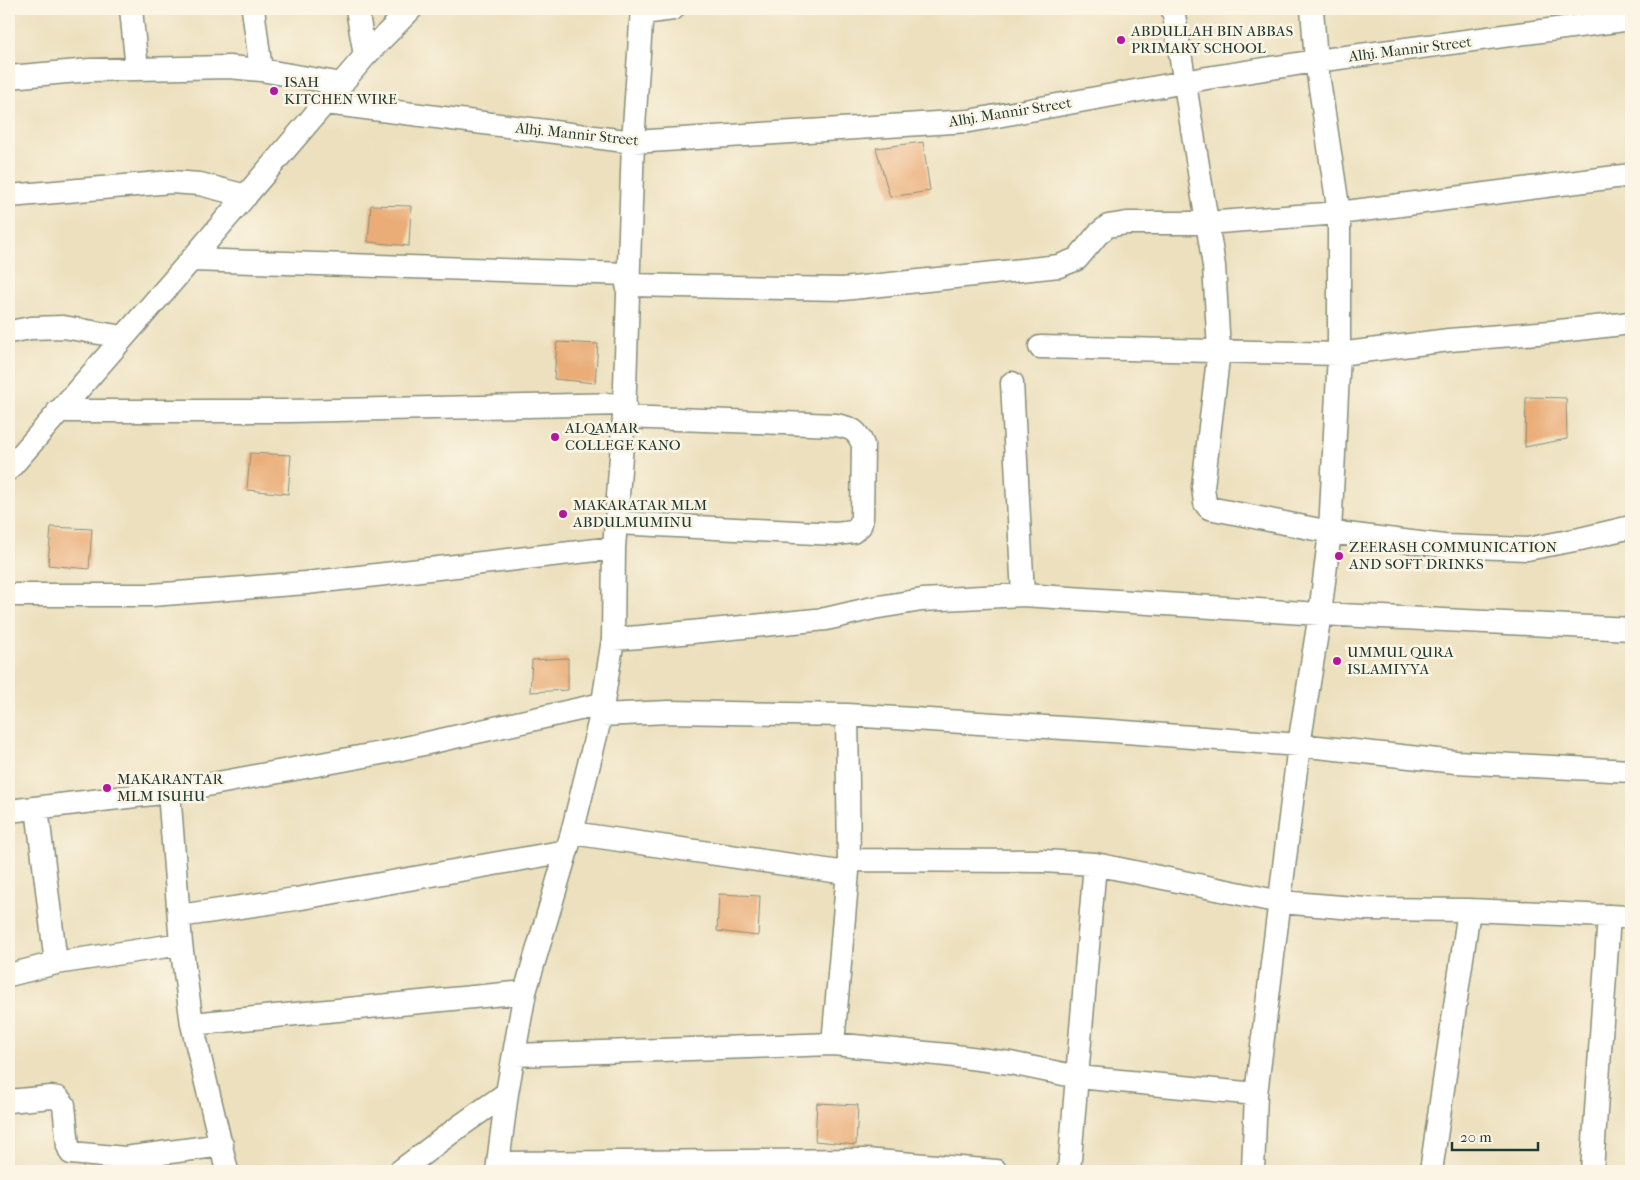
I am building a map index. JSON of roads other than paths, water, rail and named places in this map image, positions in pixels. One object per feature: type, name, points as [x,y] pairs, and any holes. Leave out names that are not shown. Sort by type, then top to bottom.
[{"type":"street","points":[[131,9],[137,69]]},
{"type":"street","points":[[252,9],[261,70]]},
{"type":"street","points":[[358,9],[365,56]]},
{"type":"street","points":[[9,469],[365,56],[411,9]]},
{"type":"street","points":[[673,9],[643,11],[632,142],[625,410],[614,548],[613,638],[602,709],[569,842],[525,992],[507,1093],[498,1167],[865,1160],[996,1171]]},
{"type":"street","points":[[1173,9],[1214,266],[1220,350],[1203,487],[1205,503],[1209,508],[1330,532],[1444,546],[1527,549],[1631,527]]},
{"type":"street","points":[[1253,1171],[1256,1094],[1299,745],[1320,614],[1330,532],[1339,354],[1339,213],[1316,60],[1312,9]]},
{"type":"street","name":"Alhj. Mannir Street","points":[[326,103],[632,142],[969,121],[1316,60],[1631,19]]},
{"type":"street","points":[[9,77],[90,70],[229,67],[261,70],[342,84]]},
{"type":"street","points":[[191,260],[843,289],[1059,266],[1077,259],[1098,234],[1108,226],[1127,223],[1206,223],[1339,213],[1631,175]]},
{"type":"street","points":[[9,196],[171,182],[200,184],[246,196]]},
{"type":"street","points":[[1040,347],[1339,354],[1449,340],[1631,324]]},
{"type":"street","points":[[9,332],[31,328],[63,327],[123,337]]},
{"type":"street","points":[[1012,383],[1023,595]]},
{"type":"street","points":[[58,411],[625,410],[836,425],[848,427],[858,434],[863,445],[862,518],[860,526],[854,532],[836,534],[617,523]]},
{"type":"street","points":[[9,595],[162,594],[306,583],[614,548]]},
{"type":"street","points":[[613,638],[826,619],[873,608],[922,600],[1023,595],[1320,614],[1631,629]]},
{"type":"street","points":[[9,811],[169,792],[392,752],[602,709],[847,715],[1112,731],[1299,745],[1456,762],[1631,771]]},
{"type":"street","points":[[833,1044],[848,866],[847,715]]},
{"type":"street","points":[[169,792],[181,944],[192,1024],[227,1171]]},
{"type":"street","points":[[36,808],[56,963]]},
{"type":"street","points":[[179,916],[306,897],[569,842],[848,866],[1043,861],[1095,864],[1280,902],[1366,909],[1469,910],[1631,918]]},
{"type":"street","points":[[1069,1171],[1095,864]]},
{"type":"street","points":[[1431,1171],[1469,910]]},
{"type":"street","points":[[1592,1171],[1609,916]]},
{"type":"street","points":[[9,975],[56,963],[181,944]]},
{"type":"street","points":[[192,1024],[525,992]]},
{"type":"street","points":[[515,1055],[833,1044],[1010,1063],[1078,1077],[1256,1094]]},
{"type":"street","points":[[400,1171],[507,1093]]},
{"type":"street","points":[[9,1101],[51,1096],[58,1098],[64,1105],[68,1146],[71,1153],[125,1158],[222,1144]]},
{"type":"place","name":"ABDULLAH BIN ABBAS PRIMARY SCHOOL","points":[[1121,40]]},
{"type":"place","name":"ISAH KITCHEN WIRE","points":[[274,91]]},
{"type":"place","name":"ALQAMAR COLLEGE KANO","points":[[555,437]]},
{"type":"place","name":"MAKARATAR MLM ABDULMUMINU","points":[[563,514]]},
{"type":"place","name":"ZEERASH COMMUNICATION AND SOFT DRINKS","points":[[1339,556]]},
{"type":"place","name":"UMMUL QURA ISLAMIYYA","points":[[1337,661]]},
{"type":"place","name":"MAKARANTAR MLM ISUHU","points":[[107,788]]}]
